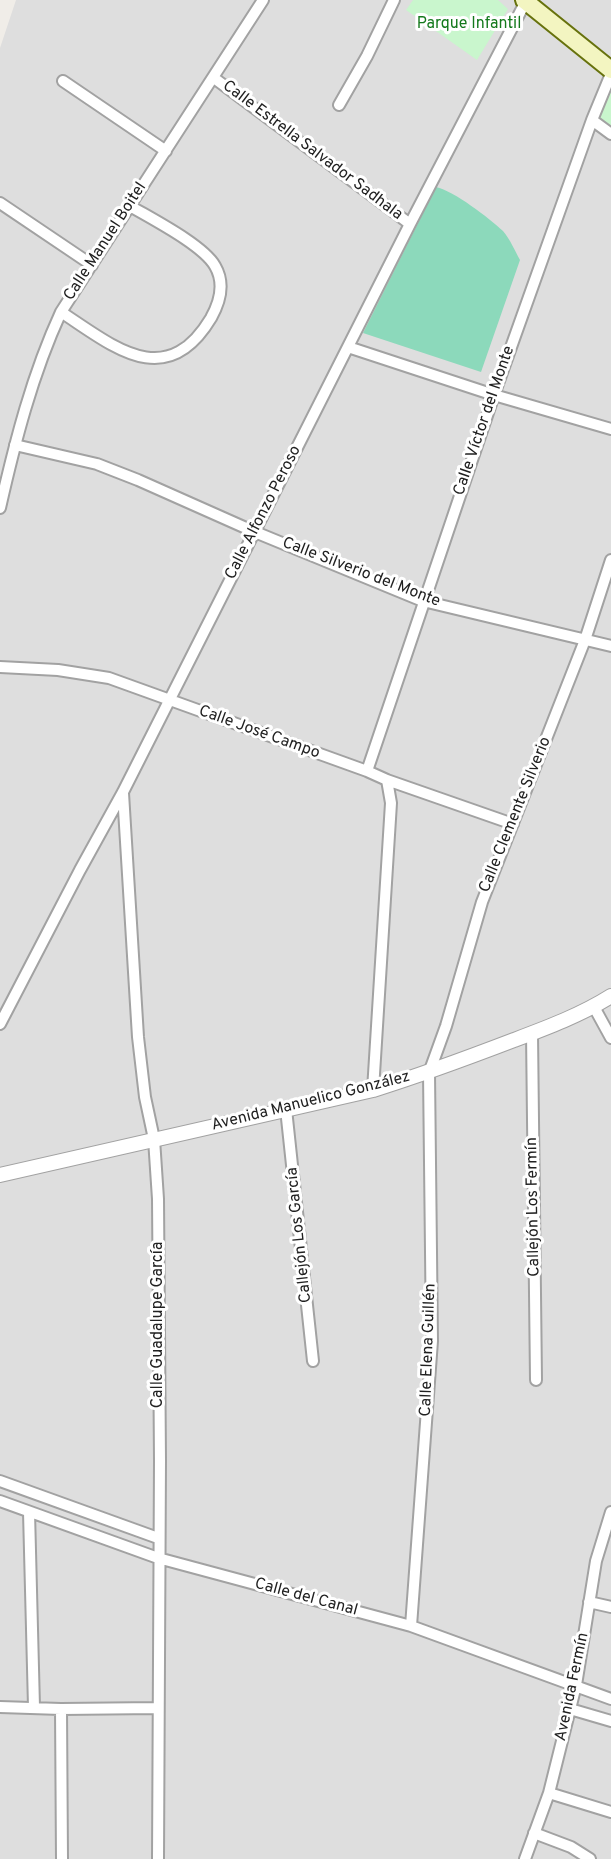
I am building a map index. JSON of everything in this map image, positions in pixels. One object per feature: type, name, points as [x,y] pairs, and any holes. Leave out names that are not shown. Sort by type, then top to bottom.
[{"type":"main road","points":[[525,1],[611,72]]},
{"type":"street","name":"Calle Manuel Boitel","points":[[0,508],[15,445],[46,345],[61,312],[263,0]]},
{"type":"street","points":[[339,105],[367,56],[394,0]]},
{"type":"street","name":"Calle Alfonzo Peroso","points":[[0,1024],[123,792],[525,1]]},
{"type":"street","name":"Calle Víctor del Monte","points":[[367,771],[494,395],[611,72]]},
{"type":"street","name":"Calle Estrella Salvador Sadhala","points":[[214,78],[410,224]]},
{"type":"street","points":[[63,81],[166,151]]},
{"type":"street","points":[[592,120],[611,134]]},
{"type":"street","points":[[0,203],[92,265]]},
{"type":"street","points":[[61,312],[118,349],[139,356],[173,355],[202,332],[221,294],[216,267],[206,253],[130,206]]},
{"type":"street","points":[[348,347],[494,395],[611,429]]},
{"type":"street","name":"Calle Silverio del Monte","points":[[15,445],[97,464],[423,601],[611,646]]},
{"type":"street","name":"Calle Clemente Silverio","points":[[429,1073],[446,1026],[482,902],[585,640],[611,560]]},
{"type":"street","name":"Calle José Campo","points":[[0,667],[58,670],[109,678],[513,824]]},
{"type":"street","points":[[373,1090],[391,803],[387,780]]},
{"type":"street","name":"Calle Guadalupe García","points":[[123,792],[138,1037],[154,1139],[158,1221],[158,1859]]},
{"type":"street","name":"Avenida Manuelico González","points":[[0,1175],[373,1090],[429,1073],[532,1033],[594,1007],[611,996]]},
{"type":"street","points":[[594,1007],[611,1038]]},
{"type":"street","name":"Callejón Los Fermín","points":[[532,1033],[536,1380]]},
{"type":"street","name":"Calle Elena Guillén","points":[[411,1626],[432,1341],[429,1073]]},
{"type":"street","name":"Callejón Los García","points":[[286,1109],[313,1361]]},
{"type":"street","points":[[0,1481],[158,1538]]},
{"type":"street","name":"Calle del Canal","points":[[0,1502],[158,1558],[411,1626],[611,1699]]},
{"type":"street","points":[[29,1512],[34,1707]]},
{"type":"street","name":"Avenida Fermín","points":[[525,1859],[549,1793],[576,1686],[596,1561],[611,1512]]},
{"type":"street","points":[[589,1602],[611,1607]]},
{"type":"street","points":[[0,1707],[158,1708]]},
{"type":"street","points":[[61,1709],[62,1859]]},
{"type":"street","points":[[570,1710],[611,1721]]},
{"type":"street","points":[[549,1793],[611,1812]]},
{"type":"street","points":[[534,1833],[571,1847],[590,1859]]},
{"type":"shaded area","points":[[16,0],[611,0],[611,1859],[0,1859],[0,48]]},
{"type":"green space","name":"Parque Infantil","points":[[413,0],[498,0],[508,9],[477,60],[406,10]]},
{"type":"green space","points":[[608,89],[611,91],[611,134],[594,121]]},
{"type":"green space","points":[[436,187],[461,199],[503,231],[520,260],[481,372],[363,333]]}]
